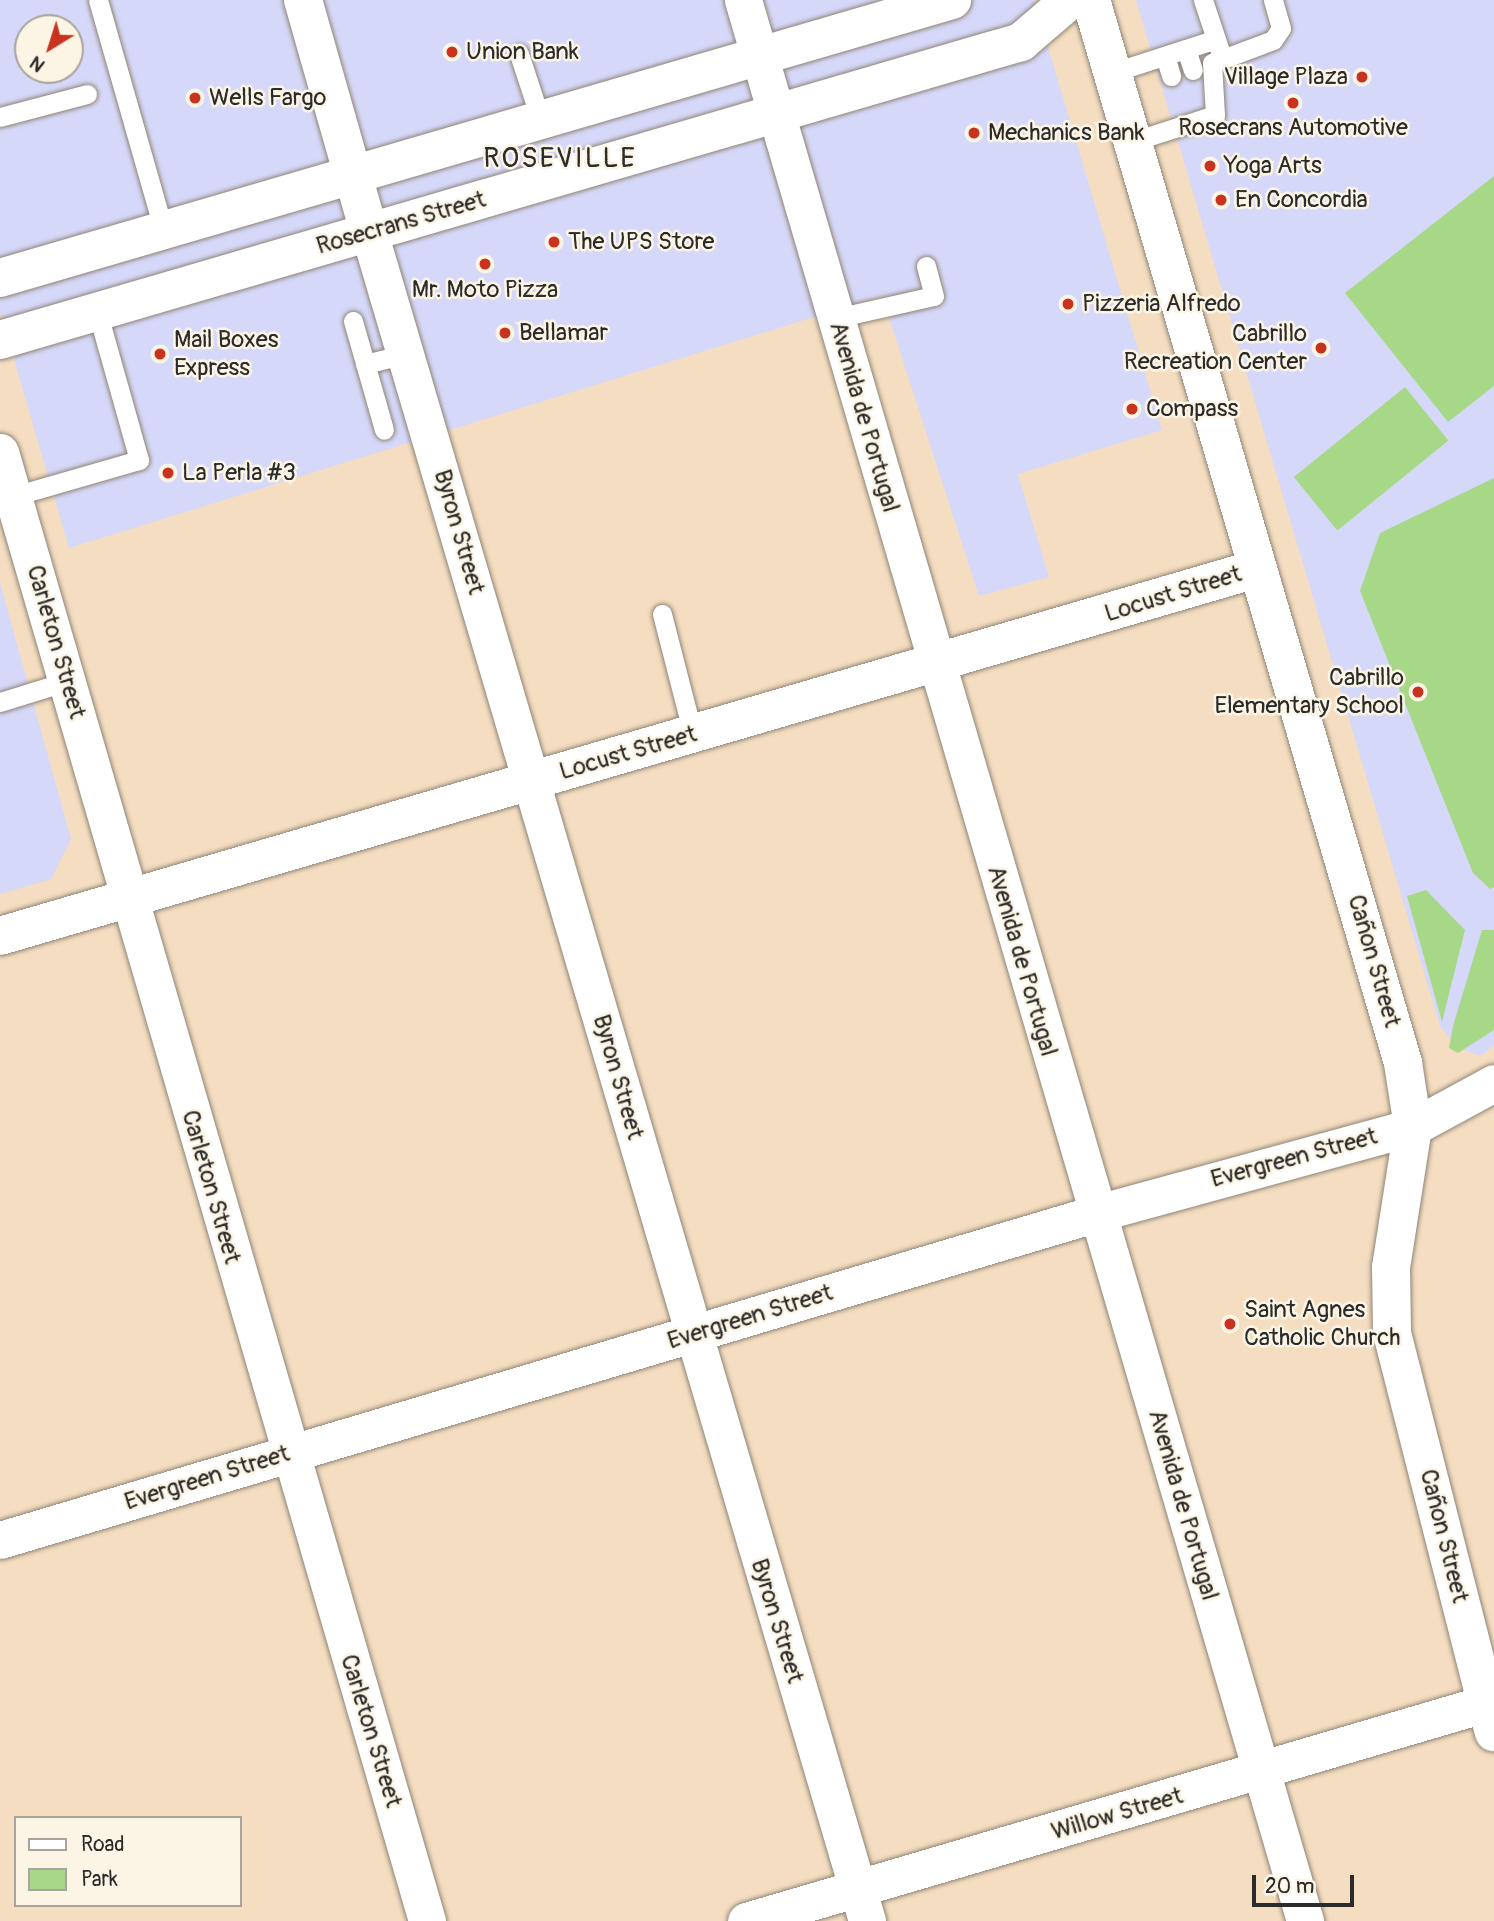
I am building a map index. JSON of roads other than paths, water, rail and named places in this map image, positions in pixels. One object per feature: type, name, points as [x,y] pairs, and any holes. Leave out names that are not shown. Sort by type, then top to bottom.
[{"type":"main road","points":[[303,0],[369,232]]},
{"type":"main road","points":[[0,278],[353,179],[759,54],[952,0]]},
{"type":"main road","name":"Rosecrans Street","points":[[0,340],[1021,42],[1070,0]]},
{"type":"main road","points":[[1091,0],[1111,73]]},
{"type":"main road","name":"Cañon Street","points":[[1111,73],[1383,990],[1413,1127],[1391,1267],[1392,1333],[1490,1717]]},
{"type":"main road","name":"Locust Street","points":[[0,936],[1256,569]]},
{"type":"street","name":"Avenida de Portugal","points":[[743,0],[1094,1214],[1305,1921]]},
{"type":"street","name":"Byron Street","points":[[369,232],[862,1905]]},
{"type":"street","name":"Carleton Street","points":[[0,452],[288,1454],[428,1921]]},
{"type":"street","name":"Evergreen Street","points":[[0,1540],[1094,1214],[1413,1127],[1494,1083]]},
{"type":"street","name":"Willow Street","points":[[746,1921],[862,1905],[1262,1772],[1490,1717]]},
{"type":"lane","points":[[99,0],[164,232]]},
{"type":"lane","points":[[1203,0],[1223,58]]},
{"type":"lane","points":[[1131,142],[1219,107],[1211,66],[1223,58],[1277,37],[1280,24],[1273,0]]},
{"type":"lane","points":[[1111,73],[1216,39]]},
{"type":"lane","points":[[1186,49],[1193,70]]},
{"type":"lane","points":[[519,54],[541,121]]},
{"type":"lane","points":[[1165,56],[1171,76]]},
{"type":"lane","points":[[0,117],[87,94]]},
{"type":"lane","points":[[836,318],[934,296],[926,267]]},
{"type":"lane","points":[[14,496],[139,460],[97,311]]},
{"type":"lane","points":[[353,321],[384,430]]},
{"type":"lane","points":[[365,364],[406,354]]},
{"type":"lane","points":[[662,614],[693,735]]},
{"type":"lane","points":[[0,702],[68,681]]},
{"type":"place","name":"Union Bank","points":[[452,52]]},
{"type":"place","name":"Village Plaza","points":[[1362,77]]},
{"type":"place","name":"Wells Fargo","points":[[195,98]]},
{"type":"place","name":"Rosecrans Automotive","points":[[1293,103]]},
{"type":"place","name":"Mechanics Bank","points":[[974,133]]},
{"type":"place","name":"Yoga Arts","points":[[1210,166]]},
{"type":"place","name":"En Concordia","points":[[1221,200]]},
{"type":"place","name":"The UPS Store","points":[[554,242]]},
{"type":"place","name":"Mr. Moto Pizza","points":[[485,264]]},
{"type":"place","name":"Pizzeria Alfredo","points":[[1068,304]]},
{"type":"place","name":"Bellamar","points":[[505,333]]},
{"type":"place","name":"Cabrillo Recreation Center","points":[[1321,348]]},
{"type":"place","name":"Mail Boxes Express","points":[[160,354]]},
{"type":"place","name":"Compass","points":[[1132,409]]},
{"type":"place","name":"La Perla #3","points":[[168,473]]},
{"type":"place","name":"Cabrillo Elementary School","points":[[1418,692]]},
{"type":"place","name":"Saint Agnes Catholic Church","points":[[1230,1324]]},
{"type":"district","name":"ROSEVILLE","points":[[560,159]]}]
